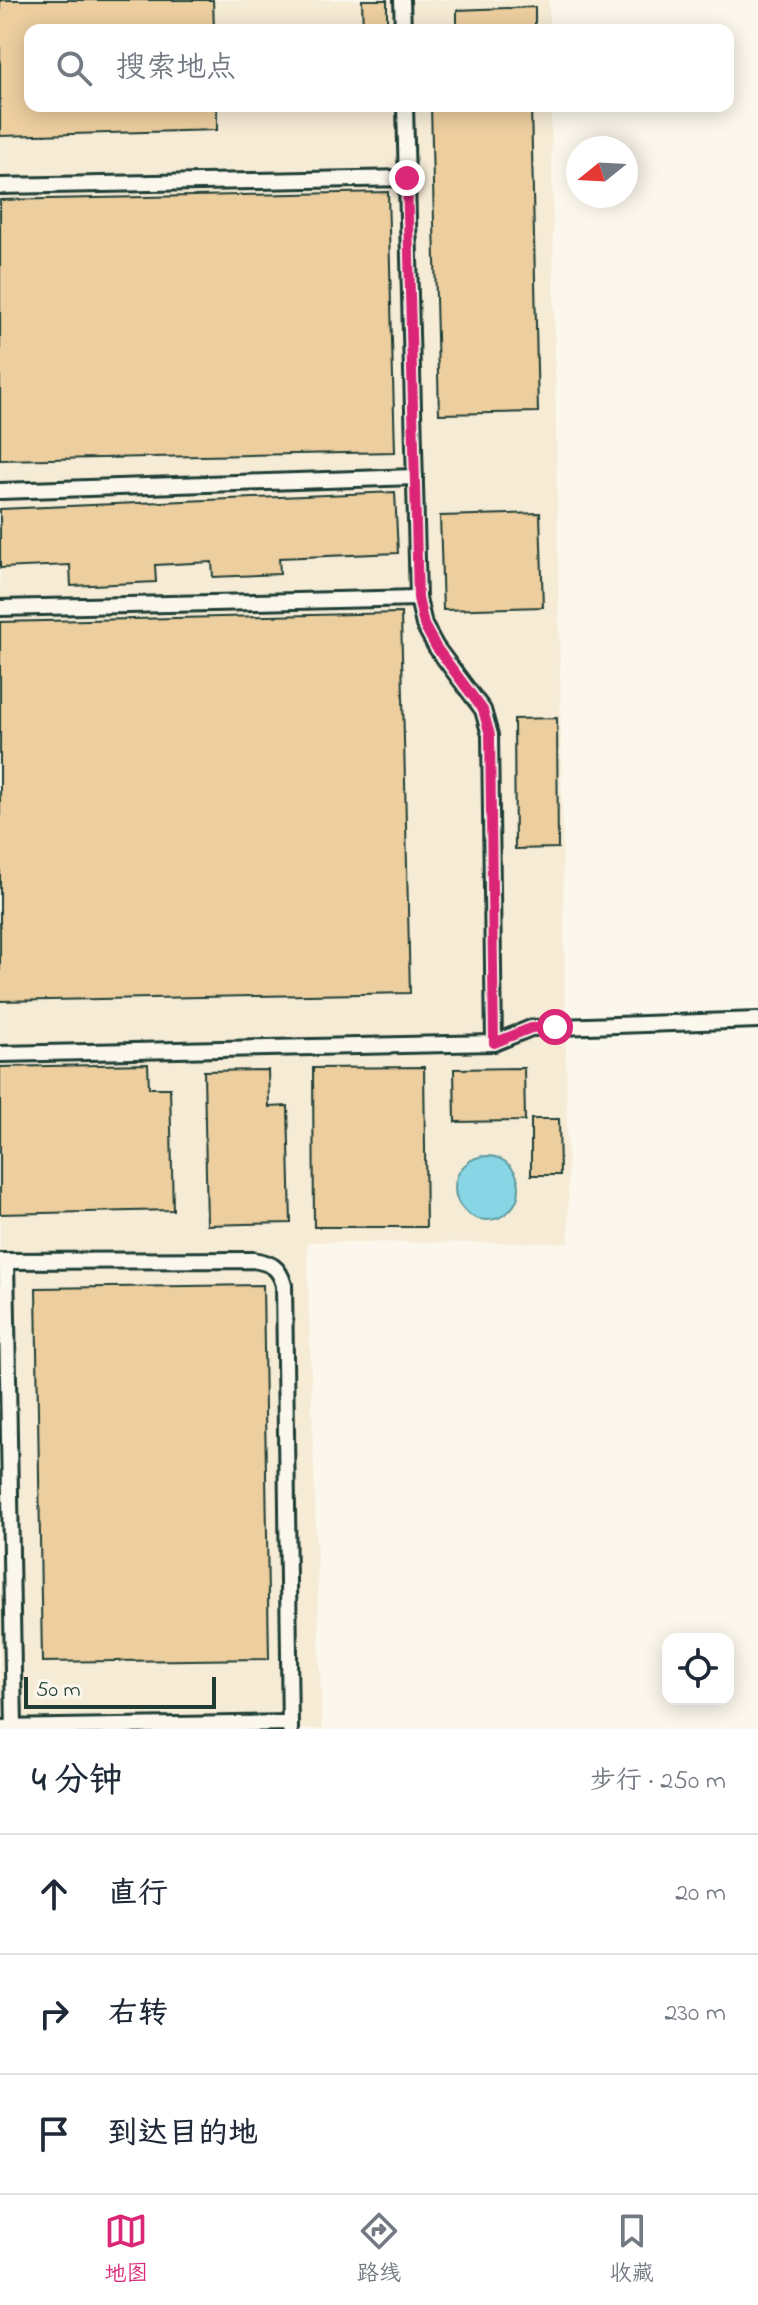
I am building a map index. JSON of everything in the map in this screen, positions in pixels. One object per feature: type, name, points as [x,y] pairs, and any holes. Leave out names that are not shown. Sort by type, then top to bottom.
[{"type":"lane","points":[[402,0],[403,24]]},
{"type":"lane","points":[[405,112],[418,598],[424,625],[436,647],[483,710],[490,735],[494,1043]]},
{"type":"lane","points":[[0,186],[407,178]]},
{"type":"lane","points":[[0,491],[415,477]]},
{"type":"lane","points":[[0,608],[418,598]]},
{"type":"lane","points":[[0,1054],[494,1043],[531,1028],[758,1020]]},
{"type":"lane","points":[[0,1728],[14,1728],[290,1726],[284,1285],[280,1271],[269,1263],[253,1260],[3,1261],[14,1728]]},
{"type":"shaded area","points":[[0,0],[549,0],[549,24],[24,24],[24,112],[551,112],[569,1243],[307,1242],[322,1729],[0,1729]]},
{"type":"water","points":[[481,1156],[493,1156],[510,1165],[517,1176],[517,1200],[510,1211],[493,1220],[481,1220],[469,1215],[460,1206],[455,1194],[455,1182],[460,1170],[469,1161]]},
{"type":"building","points":[[0,0],[213,0],[214,24],[24,24],[24,112],[217,112],[217,130],[0,136]]},
{"type":"building","points":[[362,0],[387,0],[387,24],[363,24]]},
{"type":"building","points":[[535,7],[535,24],[457,24],[457,10]]},
{"type":"building","points":[[431,112],[531,112],[538,412],[439,414]]},
{"type":"building","points":[[388,192],[395,452],[0,460],[0,200]]},
{"type":"building","points":[[395,492],[398,553],[279,558],[280,574],[213,577],[212,562],[155,565],[156,582],[71,586],[70,565],[0,568],[0,509]]},
{"type":"building","points":[[540,513],[543,607],[443,610],[440,516]]},
{"type":"building","points":[[401,613],[410,993],[0,1001],[0,622]]},
{"type":"building","points":[[557,718],[558,848],[515,849],[514,719]]},
{"type":"building","points":[[148,1064],[149,1088],[170,1088],[173,1210],[0,1214],[0,1067]]},
{"type":"building","points":[[424,1067],[426,1227],[314,1227],[313,1068]]},
{"type":"building","points":[[524,1068],[525,1121],[455,1122],[454,1069]]},
{"type":"building","points":[[268,1070],[269,1107],[288,1106],[291,1223],[207,1225],[204,1071]]},
{"type":"building","points":[[531,1119],[559,1119],[560,1175],[531,1175]]},
{"type":"building","points":[[263,1285],[269,1659],[42,1662],[36,1288]]},
{"type":"route","points":[[407,178],[418,598],[424,625],[436,647],[483,710],[490,735],[494,1043],[531,1028],[555,1027]]}]
